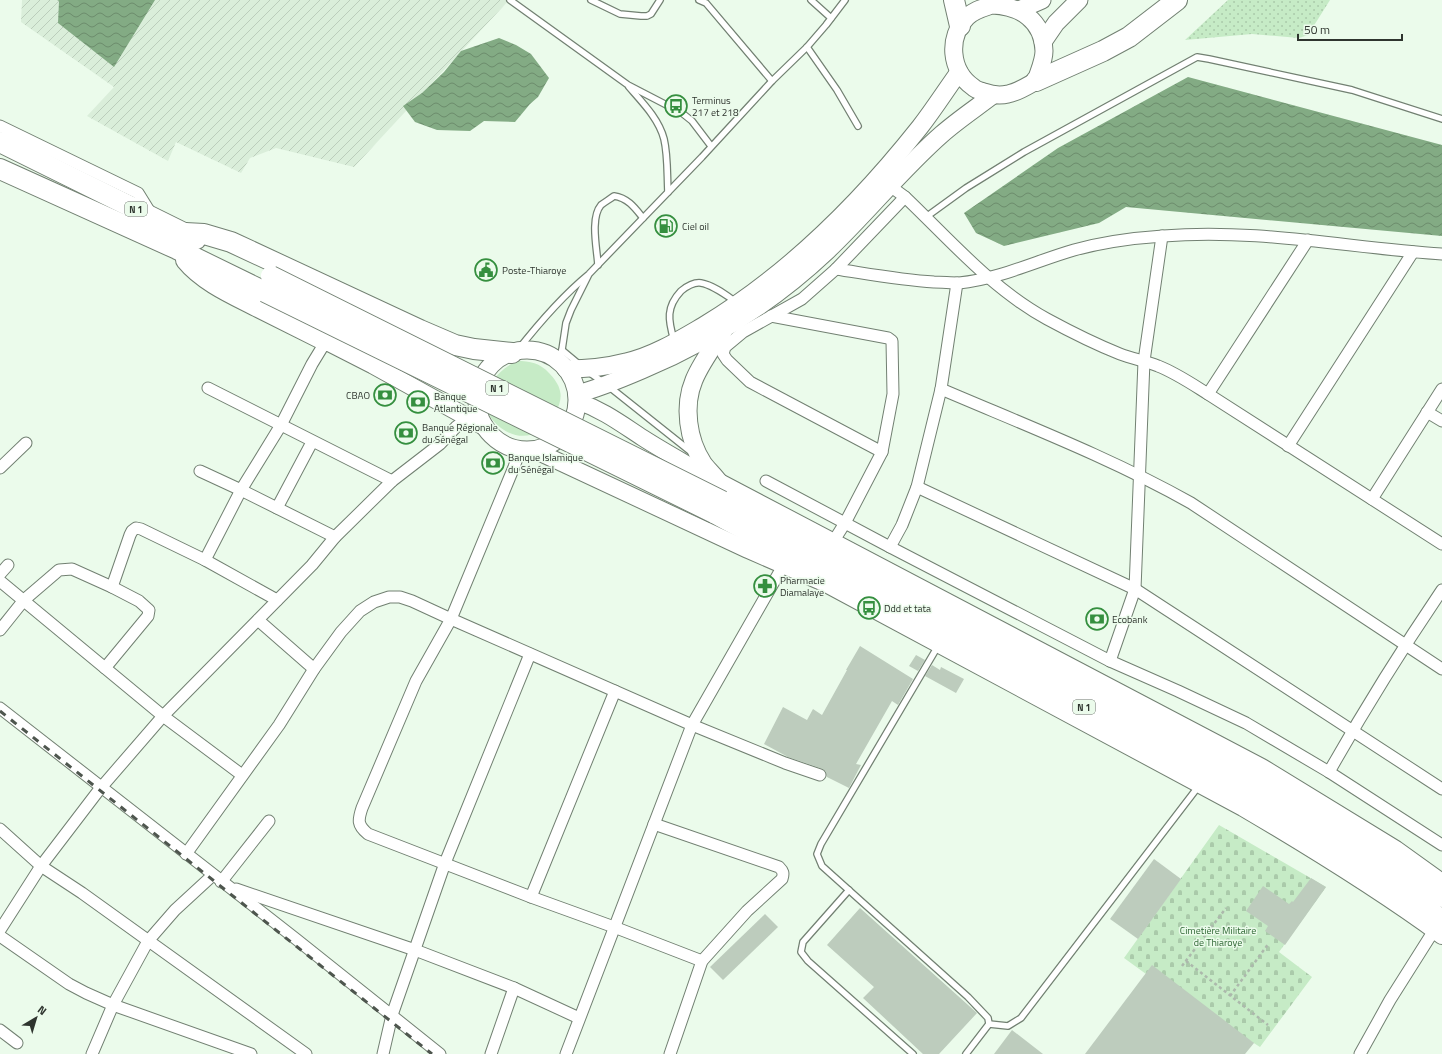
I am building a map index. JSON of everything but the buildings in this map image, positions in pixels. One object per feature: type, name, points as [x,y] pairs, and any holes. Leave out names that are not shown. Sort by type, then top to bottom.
[{"type":"highway","points":[[954,0],[960,26]]},
{"type":"highway","points":[[1036,81],[1129,37],[1177,0]]},
{"type":"highway","name":"N 1","points":[[0,142],[153,218],[181,241]]},
{"type":"highway","name":"N 1","points":[[0,169],[181,241],[718,499],[942,638],[1251,797],[1297,824],[1404,893],[1440,926]]},
{"type":"highway","points":[[326,341],[238,297],[206,278],[192,267],[181,241],[204,234],[231,242],[455,345],[474,349],[514,352]]},
{"type":"highway","name":"N 1","points":[[793,546],[1010,648],[1206,752],[1338,828],[1442,897]]},
{"type":"main road","points":[[1019,10],[1042,0]]},
{"type":"main road","points":[[1043,42],[1056,23],[1080,0]]},
{"type":"main road","points":[[992,5],[1006,6],[1019,10],[1034,23],[1043,42],[1044,52],[1036,81],[1008,95],[993,95],[973,88],[959,72],[954,57],[954,41],[960,26],[968,16],[980,9],[992,5]]},
{"type":"main road","points":[[477,419],[478,392],[483,376],[493,364],[502,357],[514,352],[532,351],[584,369],[627,362],[674,342],[738,303],[771,279],[801,254],[828,230],[862,196],[921,126],[959,72]]},
{"type":"main road","points":[[577,398],[674,356],[724,330],[786,288],[854,225],[913,161],[942,133],[993,95]]},
{"type":"main road","points":[[718,499],[704,464],[692,441],[688,417],[688,399],[693,380],[724,330]]},
{"type":"main road","points":[[326,341],[477,419],[494,438],[506,446],[527,450],[548,446],[560,439],[569,428],[575,416],[577,398],[573,381],[563,361]]},
{"type":"street","points":[[0,126],[138,193],[153,218]]},
{"type":"street","points":[[890,186],[906,197],[988,278],[1019,302],[1046,318],[1104,347],[1122,355],[1159,366],[1176,375],[1442,544]]},
{"type":"street","points":[[882,452],[750,382],[727,360],[723,354],[725,347],[751,326],[802,299],[836,270],[906,197]]},
{"type":"street","points":[[836,270],[917,281],[957,283],[988,278],[1074,250],[1104,243],[1162,236],[1212,233],[1308,240],[1442,254]]},
{"type":"street","points":[[1110,661],[1135,589],[1138,474],[1144,361],[1162,236]]},
{"type":"street","points":[[1208,394],[1308,240]]},
{"type":"street","points":[[1288,446],[1413,252]]},
{"type":"street","points":[[890,547],[902,525],[917,487],[940,389],[957,283]]},
{"type":"street","points":[[771,316],[888,338],[892,341],[893,394],[882,452],[845,523],[833,542]]},
{"type":"street","points":[[205,560],[241,490],[281,425],[312,364],[326,341]]},
{"type":"street","points":[[208,388],[312,442],[392,481]]},
{"type":"street","points":[[940,389],[1138,474],[1191,503],[1442,669]]},
{"type":"street","points":[[1372,499],[1442,389]]},
{"type":"street","points":[[577,398],[606,413],[662,450],[718,499]]},
{"type":"street","points":[[1427,412],[1442,421]]},
{"type":"street","points":[[0,930],[41,866],[102,787],[163,716],[312,565],[335,537],[392,481],[440,444],[456,427],[477,419]]},
{"type":"street","points":[[0,468],[26,442]]},
{"type":"street","points":[[277,508],[312,442]]},
{"type":"street","points":[[702,961],[368,834],[362,829],[359,823],[359,816],[416,681],[451,619],[514,467],[527,450],[622,492],[793,546],[833,542],[1262,767],[1396,849],[1442,882]]},
{"type":"street","points":[[200,471],[335,537]]},
{"type":"street","points":[[766,481],[1110,661],[1246,723],[1329,772],[1442,845]]},
{"type":"street","points":[[917,487],[1135,589],[1442,789]]},
{"type":"street","points":[[112,587],[130,535],[136,528],[205,560],[277,600]]},
{"type":"street","points":[[566,1054],[692,725],[793,546]]},
{"type":"street","points":[[0,574],[8,565]]},
{"type":"street","points":[[0,630],[24,600],[59,570],[72,569],[139,601],[149,610],[148,616],[105,668]]},
{"type":"street","points":[[0,581],[163,716],[242,775]]},
{"type":"street","points":[[1329,772],[1405,644],[1442,590]]},
{"type":"street","points":[[186,854],[279,725],[314,669],[351,620],[360,611],[374,602],[389,597],[400,596],[412,600],[451,619],[692,725],[785,763],[820,775]]},
{"type":"street","points":[[258,620],[314,669]]},
{"type":"street","points":[[942,638],[1295,839],[1440,926],[1390,1000],[1360,1054]]},
{"type":"street","points":[[383,1054],[392,1015],[445,863],[530,654]]},
{"type":"street","points":[[531,897],[615,691]]},
{"type":"street","points":[[0,708],[440,1054]]},
{"type":"street","points":[[92,1054],[113,1005],[148,941],[175,910],[221,881],[269,821]]},
{"type":"street","points":[[654,824],[779,867],[783,870],[784,875],[782,879],[747,911],[702,961],[670,1054]]},
{"type":"street","points":[[0,829],[41,866],[82,893],[306,1054]]},
{"type":"street","points":[[221,881],[415,950],[514,988],[579,1018]]},
{"type":"street","points":[[0,936],[69,984],[86,993],[113,1005],[251,1054]]},
{"type":"street","points":[[491,1054],[514,988]]},
{"type":"street","points":[[0,1030],[17,1043]]},
{"type":"lane","points":[[510,0],[628,85],[682,113],[695,125],[711,146]]},
{"type":"lane","points":[[591,0],[620,14],[641,16],[651,14],[660,0]]},
{"type":"lane","points":[[699,0],[706,3],[772,81]]},
{"type":"lane","points":[[811,0],[831,18]]},
{"type":"lane","points":[[514,352],[555,305],[589,274],[772,81],[807,47],[845,0]]},
{"type":"lane","points":[[807,47],[837,90],[858,126]]},
{"type":"lane","points":[[926,217],[966,188],[1024,152],[1197,57],[1352,90],[1442,119]]},
{"type":"lane","points":[[628,85],[649,112],[664,138],[667,158],[668,192]]},
{"type":"lane","points":[[598,264],[595,216],[601,206],[614,196],[623,198],[633,206],[643,218]]},
{"type":"lane","points":[[563,361],[566,323],[589,274]]},
{"type":"lane","points":[[674,342],[669,324],[669,310],[674,299],[686,287],[700,283],[716,289],[738,303]]},
{"type":"lane","points":[[584,369],[678,440],[704,464]]},
{"type":"lane","points":[[942,638],[821,844],[817,854],[822,866],[968,997],[988,1018],[989,1024],[966,1054]]},
{"type":"lane","points":[[989,1024],[1008,1026],[1021,1018],[1200,785]]},
{"type":"lane","points":[[849,890],[804,942],[801,952],[808,961],[913,1054]]},
{"type":"path","points":[[1182,966],[1226,908]]},
{"type":"path","points":[[1230,996],[1269,943]]},
{"type":"path","points":[[1186,961],[1268,1025]]},
{"type":"shaded area","points":[[22,0],[509,0],[354,167],[276,148],[250,158],[241,173],[176,142],[168,161],[87,116],[114,87],[21,22]]},
{"type":"green space","points":[[1228,0],[1330,0],[1308,35],[1299,38],[1252,34],[1185,40]]},
{"type":"green space","points":[[517,361],[526,361],[542,367],[549,373],[559,386],[561,394],[558,407],[551,420],[539,431],[525,436],[509,433],[501,428],[492,419],[487,410],[486,401],[492,382],[507,367]]},
{"type":"green space","name":"Cimetière Militaire de Thiaroye","points":[[1219,825],[1326,887],[1279,952],[1312,977],[1260,1047],[1146,974],[1124,958]]},
{"type":"water","points":[[57,0],[155,0],[114,67],[58,23],[59,1]]},
{"type":"water","points":[[499,38],[516,45],[531,54],[549,78],[538,97],[515,122],[484,121],[470,131],[437,130],[415,122],[403,106],[422,93],[444,72],[461,51]]},
{"type":"water","points":[[1188,77],[1442,145],[1442,236],[1126,207],[1099,223],[1004,246],[976,233],[964,213],[1058,148]]},
{"type":"railway","points":[[0,711],[432,1054]]},
{"type":"place","name":"Terminus 217 et 218","points":[[676,106]]},
{"type":"place","name":"Ciel oil","points":[[666,226]]},
{"type":"place","name":"Poste-Thiaroye","points":[[486,270]]},
{"type":"place","name":"CBAO","points":[[385,395]]},
{"type":"place","name":"Banque Atlantique","points":[[418,402]]},
{"type":"place","name":"Banque Régionale du Sénégal","points":[[406,433]]},
{"type":"place","name":"Banque Islamique du Sénégal","points":[[493,463]]},
{"type":"place","name":"Pharmacie Diamalaye","points":[[765,586]]},
{"type":"place","name":"Ddd et tata","points":[[869,608]]},
{"type":"place","name":"Ecobank","points":[[1097,619]]}]
